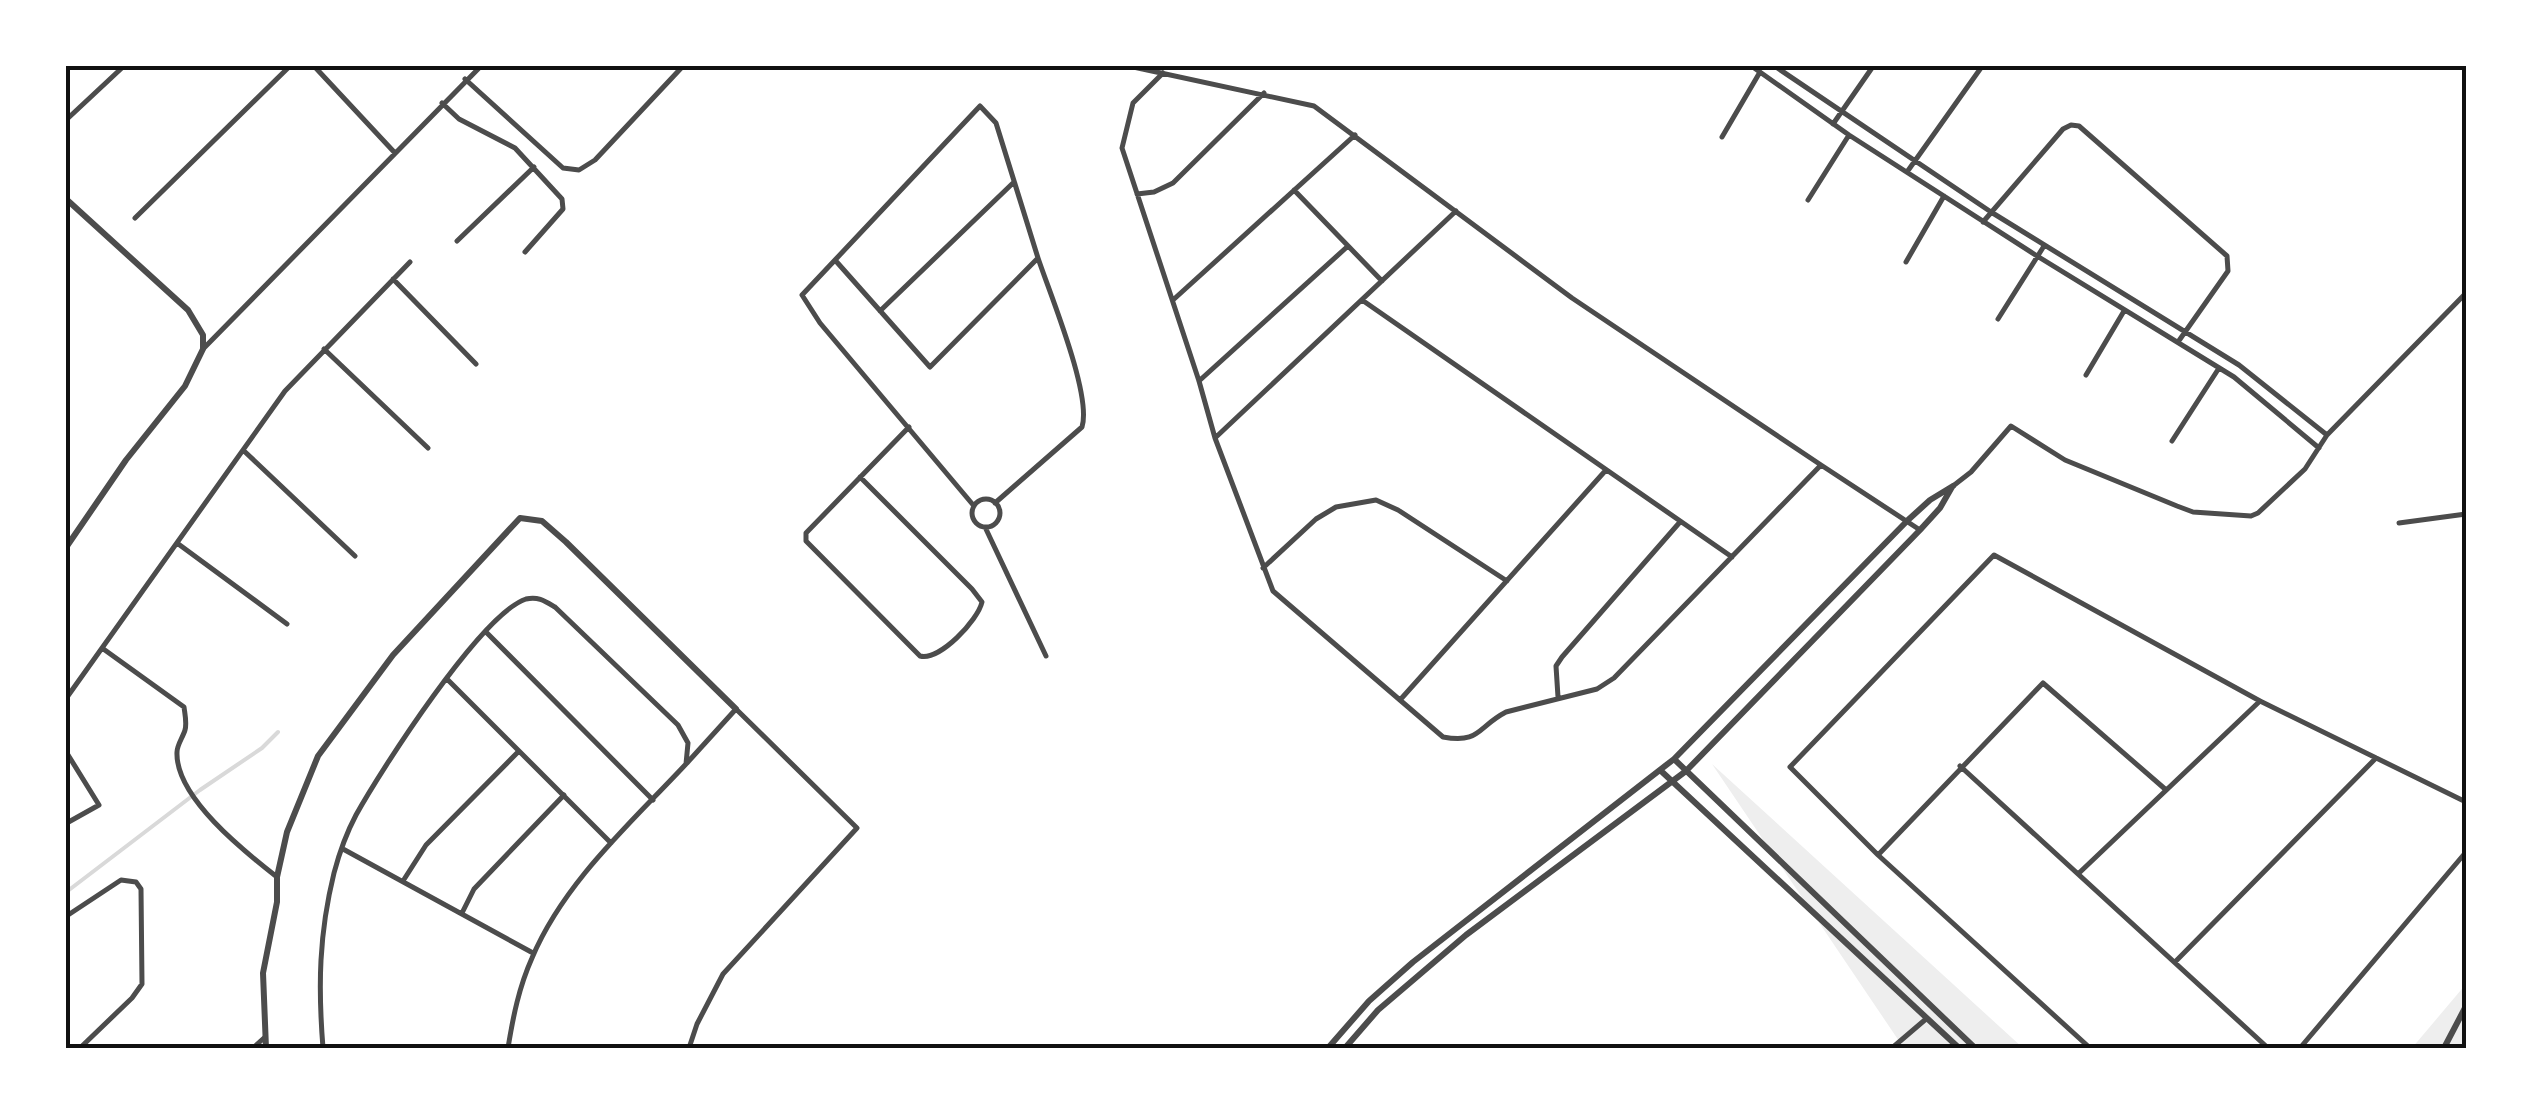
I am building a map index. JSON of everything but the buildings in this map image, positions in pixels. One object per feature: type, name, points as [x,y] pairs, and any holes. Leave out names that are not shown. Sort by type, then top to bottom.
[{"type":"street","points":[[65,121],[125,65]]},
{"type":"street","points":[[135,218],[291,65]]},
{"type":"street","points":[[313,65],[395,152]]},
{"type":"street","points":[[65,549],[126,460],[185,386],[203,349],[482,65]]},
{"type":"street","points":[[465,80],[563,168],[579,170],[595,160],[684,65]]},
{"type":"street","points":[[1124,65],[1314,106],[1572,298],[1920,530]]},
{"type":"street","points":[[1750,65],[1982,222],[2218,368],[2318,448]]},
{"type":"street","points":[[1772,65],[1991,212],[2239,365],[2327,436]]},
{"type":"street","points":[[1833,124],[1874,65]]},
{"type":"street","points":[[1907,172],[1983,65]]},
{"type":"street","points":[[1722,136],[1760,72]]},
{"type":"street","points":[[1163,73],[1133,103],[1122,148],[1215,438],[1263,568],[1273,591],[1443,737],[1462,740],[1477,736],[1492,719],[1506,712],[1597,689],[1614,678],[1821,464]]},
{"type":"street","points":[[1138,194],[1173,183],[1264,93]]},
{"type":"street","points":[[442,104],[460,119],[515,148],[564,204],[526,252]]},
{"type":"street","points":[[995,503],[1082,427],[1086,415],[996,123],[980,106],[802,295],[820,322],[974,506],[974,519],[985,527],[1046,656]]},
{"type":"street","points":[[1982,222],[2063,129],[2079,126],[2227,256],[2228,270],[2178,342]]},
{"type":"street","points":[[1808,200],[1849,134]]},
{"type":"street","points":[[1172,300],[1354,135]]},
{"type":"street","points":[[457,241],[534,168]]},
{"type":"street","points":[[880,312],[1013,183]]},
{"type":"street","points":[[1294,190],[1382,282]]},
{"type":"street","points":[[1906,262],[1944,196]]},
{"type":"street","points":[[65,198],[188,310],[203,335],[203,349]]},
{"type":"street","points":[[1215,438],[1456,211]]},
{"type":"street","points":[[1199,381],[1348,246]]},
{"type":"street","points":[[1998,319],[2044,246]]},
{"type":"street","points":[[835,260],[930,368],[1038,258]]},
{"type":"street","points":[[65,700],[284,391],[410,262]]},
{"type":"street","points":[[393,280],[476,364]]},
{"type":"street","points":[[1328,1048],[1369,1000],[1412,962],[1674,758],[1908,520],[1970,472],[2011,426],[2065,460],[2193,512],[2258,514],[2305,469],[2327,436],[2466,294]]},
{"type":"street","points":[[1362,300],[1732,556]]},
{"type":"street","points":[[2086,375],[2124,311]]},
{"type":"street","points":[[324,349],[428,448]]},
{"type":"street","points":[[2172,442],[2218,368]]},
{"type":"street","points":[[860,477],[982,602],[980,612],[940,654],[920,656],[806,541],[806,533],[860,477],[909,428]]},
{"type":"street","points":[[243,450],[355,556]]},
{"type":"street","points":[[1400,700],[1606,470]]},
{"type":"street","points":[[1345,1048],[1378,1010],[1466,935],[1686,770],[1920,530],[1953,486]]},
{"type":"street","points":[[974,506],[986,499],[995,503],[999,516],[994,524],[985,527]]},
{"type":"street","points":[[1263,568],[1316,519],[1358,500],[1376,500],[1398,510],[1507,581]]},
{"type":"street","points":[[2399,523],[2466,514]]},
{"type":"street","points":[[266,1048],[262,973],[277,902],[276,877],[287,832],[318,756],[394,655],[520,518],[542,521],[566,542],[857,828],[723,974],[689,1048]]},
{"type":"street","points":[[1558,698],[1556,666],[1562,656],[1680,522]]},
{"type":"street","points":[[177,542],[287,624]]},
{"type":"street","points":[[2090,1048],[1878,854],[1790,767],[1994,555],[2260,700],[2466,802]]},
{"type":"street","points":[[323,1048],[319,946],[335,870],[355,818],[399,746],[447,679],[508,611],[526,599],[540,598],[554,607],[678,725],[688,743],[686,764]]},
{"type":"street","points":[[486,632],[653,800]]},
{"type":"street","points":[[102,648],[184,707],[186,727],[177,753],[190,790],[238,846],[276,877]]},
{"type":"street","points":[[447,679],[612,843]]},
{"type":"street","points":[[1878,854],[2043,683],[2165,789]]},
{"type":"street","points":[[2078,874],[2260,700]]},
{"type":"street","points":[[508,1048],[515,1010],[544,932],[578,882],[736,710]]},
{"type":"street","points":[[65,750],[99,805],[65,824]]},
{"type":"street","points":[[403,881],[426,845],[519,751]]},
{"type":"street","points":[[1674,758],[1975,1048]]},
{"type":"street","points":[[2174,962],[2376,758]]},
{"type":"street","points":[[1960,766],[2268,1048]]},
{"type":"street","points":[[1660,770],[1959,1048]]},
{"type":"street","points":[[462,914],[474,890],[564,795]]},
{"type":"street","points":[[343,848],[534,953]]},
{"type":"street","points":[[2300,1048],[2466,852]]},
{"type":"street","points":[[65,918],[121,880],[128,879],[141,889],[142,984],[80,1048]]},
{"type":"street","points":[[2444,1048],[2466,1006]]},
{"type":"street","points":[[1892,1048],[1926,1019]]},
{"type":"street","points":[[254,1048],[264,1038]]},
{"type":"shaded area","points":[[1712,764],[2023,1048],[1908,1048],[1899,1041]]},
{"type":"shaded area","points":[[2466,984],[2466,1048],[2412,1048]]},
{"type":"waterway","points":[[65,893],[262,748],[278,732]]}]
